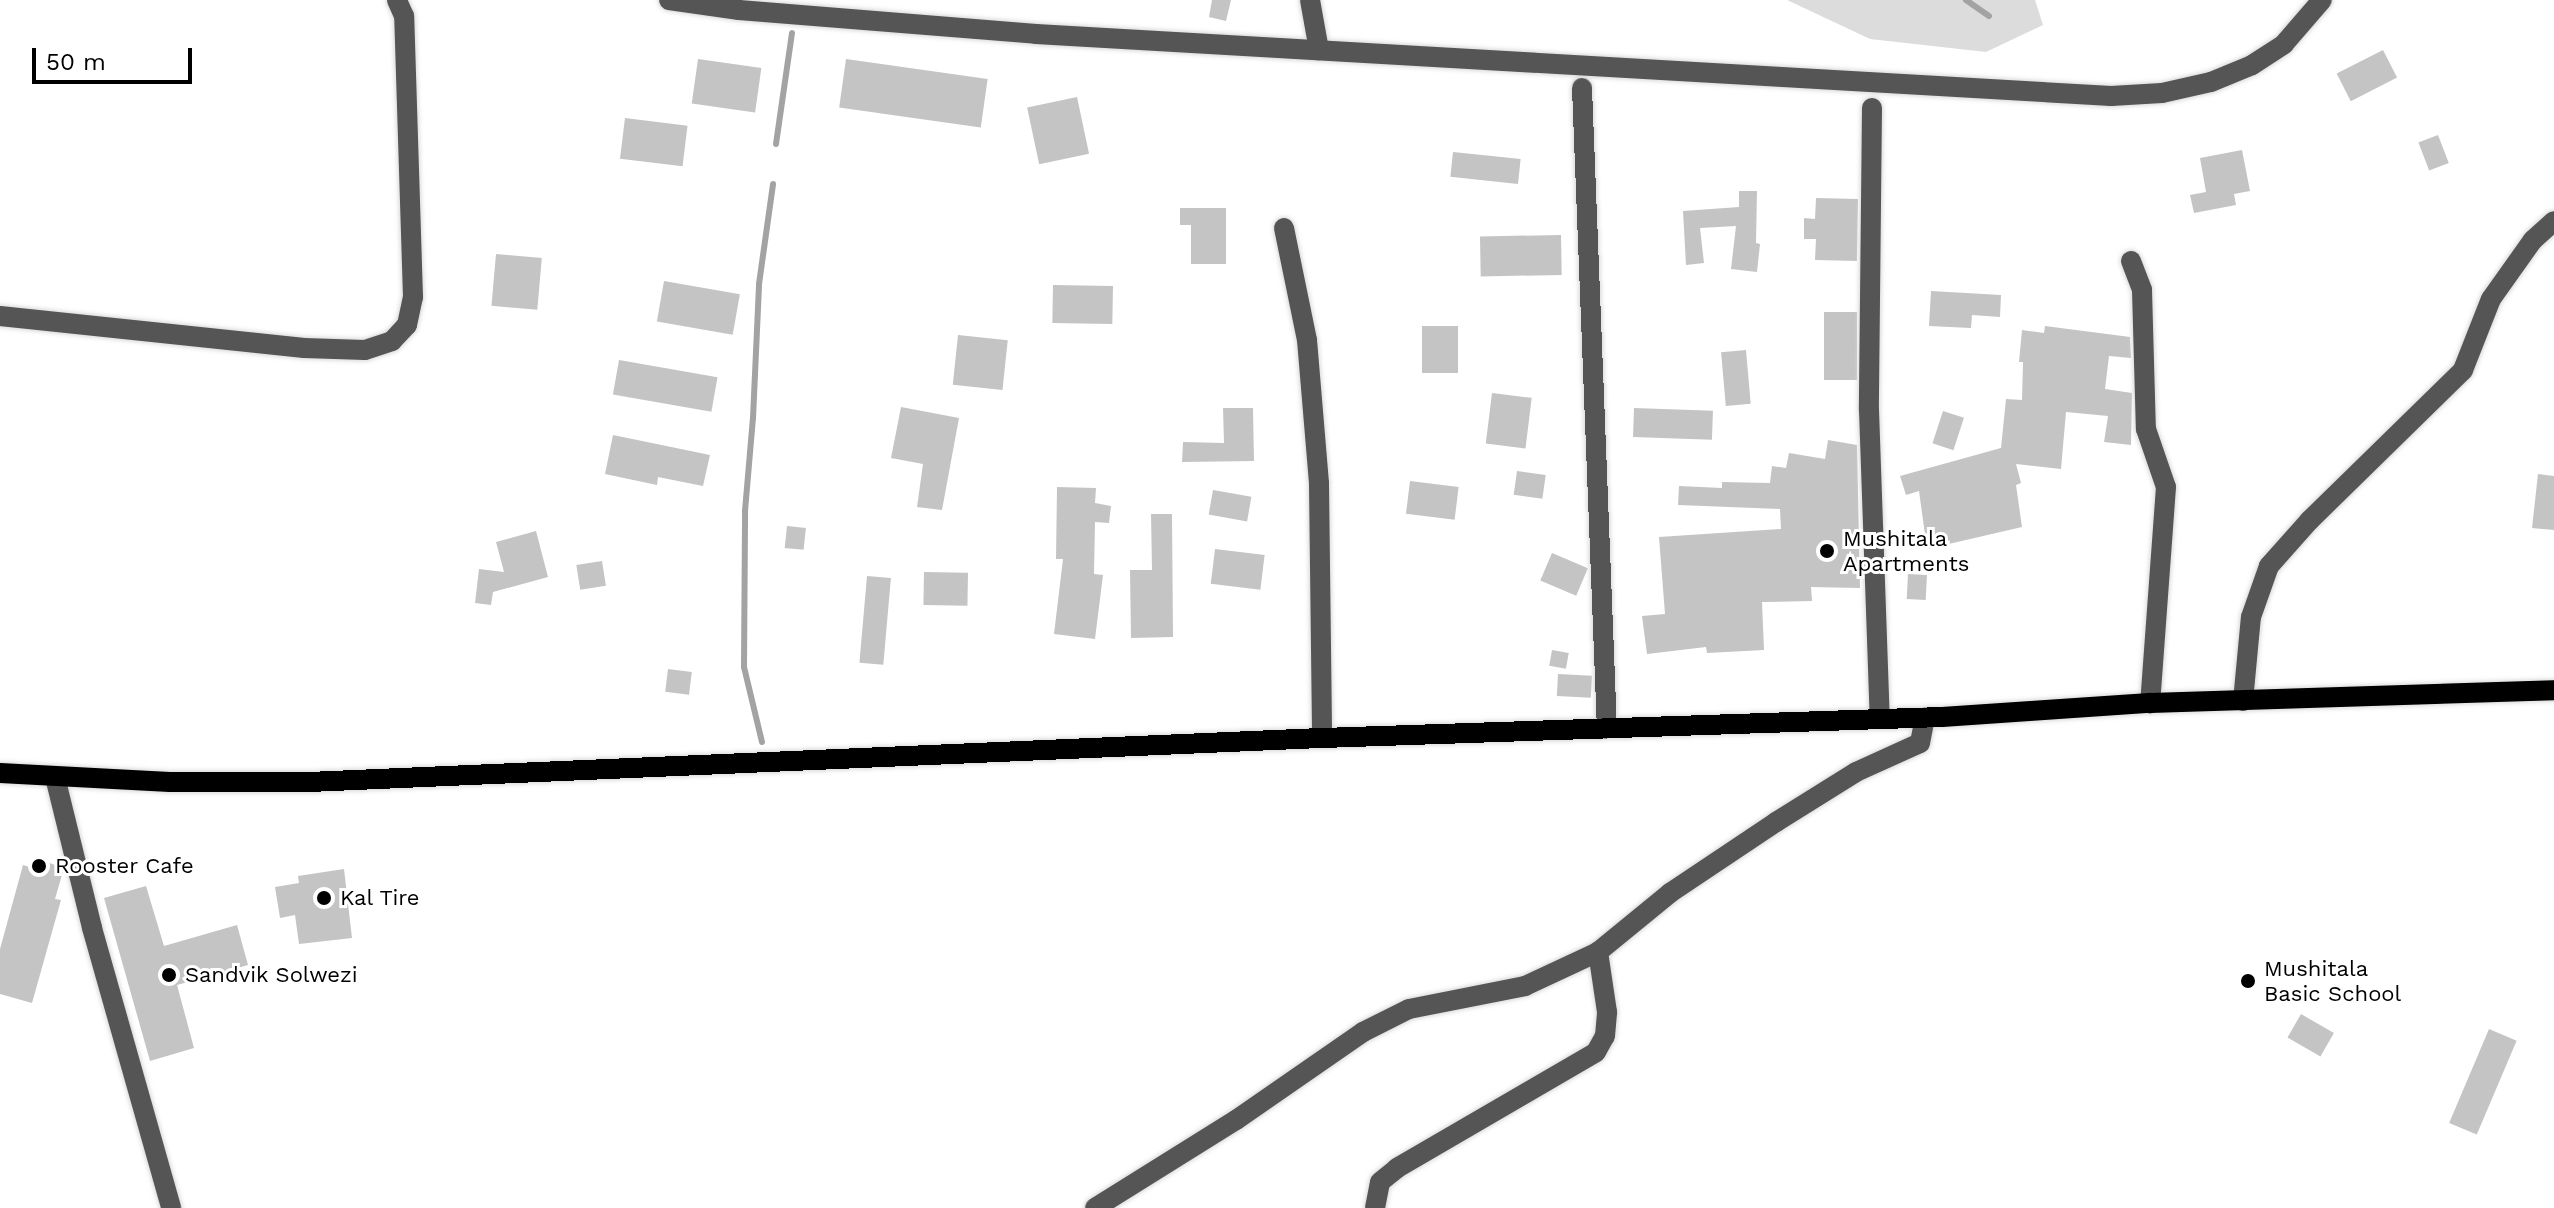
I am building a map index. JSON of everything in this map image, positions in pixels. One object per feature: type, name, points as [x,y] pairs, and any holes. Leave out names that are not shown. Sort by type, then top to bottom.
[{"type":"main road","points":[[0,773],[309,782],[1322,738],[1925,717],[2150,703],[2554,690]]},
{"type":"street","points":[[0,316],[304,348],[365,350],[392,341],[407,325],[413,297],[404,16],[397,0]]},
{"type":"street","points":[[669,0],[739,10],[1036,34],[2111,96],[2174,90],[2211,82],[2252,65],[2284,44],[2322,0]]},
{"type":"street","points":[[1310,0],[1319,50]]},
{"type":"street","points":[[1582,88],[1607,729]]},
{"type":"street","points":[[1872,108],[1869,410],[1880,718]]},
{"type":"street","points":[[2243,701],[2251,617],[2269,566],[2310,520],[2463,370],[2491,299],[2533,240],[2554,221]]},
{"type":"street","points":[[1284,228],[1307,340],[1319,484],[1322,738]]},
{"type":"street","points":[[2131,261],[2142,290],[2146,429],[2166,487],[2150,703]]},
{"type":"street","points":[[1095,1208],[1236,1120],[1375,1026],[1409,1009],[1525,986],[1598,952],[1670,893],[1776,822],[1856,772],[1920,743],[1925,717]]},
{"type":"street","points":[[55,777],[92,928],[171,1208]]},
{"type":"street","points":[[1375,1208],[1380,1182],[1397,1168],[1596,1052],[1605,1036],[1607,1012],[1598,952]]},
{"type":"shaded area","points":[[1787,0],[2035,0],[2043,25],[1986,52],[1870,39]]},
{"type":"building","points":[[1212,0],[1231,0],[1226,21],[1209,17]]},
{"type":"building","points":[[2383,50],[2397,78],[2351,101],[2337,74]]},
{"type":"building","points":[[698,59],[761,68],[755,112],[692,104]]},
{"type":"building","points":[[846,59],[988,79],[981,127],[839,108]]},
{"type":"building","points":[[1077,97],[1089,154],[1039,164],[1027,108]]},
{"type":"building","points":[[625,118],[688,126],[683,166],[620,159]]},
{"type":"building","points":[[2438,135],[2449,163],[2429,171],[2418,143]]},
{"type":"building","points":[[2242,150],[2250,191],[2234,194],[2236,205],[2194,213],[2190,195],[2206,192],[2200,158]]},
{"type":"building","points":[[1453,152],[1521,159],[1518,184],[1450,177]]},
{"type":"building","points":[[1739,191],[1757,191],[1756,243],[1760,244],[1757,272],[1731,269],[1736,226],[1700,228],[1704,263],[1686,265],[1683,211],[1739,207]]},
{"type":"building","points":[[1816,198],[1858,199],[1857,261],[1815,260],[1816,239],[1804,239],[1804,218],[1815,219]]},
{"type":"building","points":[[1180,208],[1226,208],[1226,264],[1191,264],[1191,225],[1180,225]]},
{"type":"building","points":[[1561,235],[1562,275],[1481,276],[1480,236]]},
{"type":"building","points":[[496,254],[542,258],[537,310],[491,306]]},
{"type":"building","points":[[664,281],[740,294],[733,335],[657,321]]},
{"type":"building","points":[[1053,285],[1113,286],[1112,324],[1052,323]]},
{"type":"building","points":[[1931,291],[2001,295],[2000,317],[1972,315],[1971,328],[1929,326]]},
{"type":"building","points":[[1824,312],[1857,312],[1857,380],[1824,380]]},
{"type":"building","points":[[1422,326],[1458,326],[1458,373],[1422,373]]},
{"type":"building","points":[[2045,326],[2130,337],[2131,358],[2109,356],[2105,389],[2132,393],[2131,445],[2104,442],[2108,416],[2066,412],[2061,469],[2016,464],[2021,483],[2016,485],[2022,527],[1927,549],[1919,491],[1906,495],[1900,476],[2001,448],[2006,399],[2022,400],[2023,362],[2019,362],[2022,330],[2044,333]]},
{"type":"building","points":[[958,335],[1008,340],[1002,390],[953,385]]},
{"type":"building","points":[[1746,350],[1751,404],[1726,406],[1721,352]]},
{"type":"building","points":[[619,360],[717,377],[711,412],[613,394]]},
{"type":"building","points":[[1492,393],[1532,398],[1525,448],[1486,444]]},
{"type":"building","points":[[901,407],[959,418],[942,510],[917,507],[923,464],[891,458]]},
{"type":"building","points":[[1223,408],[1253,408],[1254,461],[1182,462],[1183,442],[1224,443]]},
{"type":"building","points":[[1634,408],[1713,411],[1712,440],[1633,437]]},
{"type":"building","points":[[1943,411],[1964,418],[1953,450],[1932,443]]},
{"type":"building","points":[[613,435],[710,455],[703,486],[658,477],[657,485],[605,474]]},
{"type":"building","points":[[1828,440],[1857,445],[1860,588],[1811,587],[1812,601],[1762,602],[1764,650],[1707,653],[1706,647],[1647,654],[1642,616],[1665,614],[1659,537],[1781,529],[1780,509],[1678,505],[1679,486],[1722,488],[1722,482],[1770,483],[1772,466],[1786,468],[1789,453],[1825,459]]},
{"type":"building","points":[[1517,471],[1546,475],[1542,499],[1514,495]]},
{"type":"building","points":[[2538,474],[2554,476],[2554,530],[2532,528]]},
{"type":"building","points":[[1410,481],[1459,487],[1455,520],[1406,514]]},
{"type":"building","points":[[1057,487],[1096,488],[1095,503],[1111,506],[1109,523],[1095,522],[1094,574],[1103,575],[1095,639],[1054,634],[1063,559],[1056,559]]},
{"type":"building","points":[[1213,490],[1251,497],[1247,521],[1209,515]]},
{"type":"building","points":[[1151,514],[1172,514],[1173,637],[1131,638],[1130,570],[1152,570]]},
{"type":"building","points":[[787,526],[806,528],[804,550],[785,548]]},
{"type":"building","points":[[536,531],[548,577],[493,592],[491,605],[475,603],[479,569],[504,572],[496,542]]},
{"type":"building","points":[[1215,549],[1265,555],[1260,590],[1211,584]]},
{"type":"building","points":[[1552,553],[1588,568],[1576,596],[1540,581]]},
{"type":"building","points":[[602,561],[606,586],[580,590],[576,565]]},
{"type":"building","points":[[924,572],[968,573],[967,606],[923,605]]},
{"type":"building","points":[[1908,574],[1927,575],[1926,600],[1907,599]]},
{"type":"building","points":[[867,576],[891,578],[883,665],[859,663]]},
{"type":"building","points":[[1552,650],[1569,653],[1566,669],[1549,666]]},
{"type":"building","points":[[668,669],[692,672],[689,695],[665,692]]},
{"type":"building","points":[[1558,674],[1592,676],[1591,698],[1557,696]]},
{"type":"building","points":[[35,858],[64,868],[55,899],[61,900],[32,1003],[0,994],[0,949],[23,865],[33,868]]},
{"type":"building","points":[[344,869],[352,938],[299,944],[295,915],[280,918],[275,887],[299,883],[298,876]]},
{"type":"building","name":"Sandvik Solwezi","points":[[146,886],[164,946],[237,925],[248,965],[177,985],[194,1048],[150,1061],[104,898]]},
{"type":"building","points":[[2301,1014],[2334,1033],[2320,1056],[2288,1037]]},
{"type":"building","points":[[2489,1029],[2517,1041],[2477,1135],[2449,1123]]},
{"type":"waterway","points":[[1966,0],[1989,16]]},
{"type":"waterway","points":[[776,144],[792,33]]},
{"type":"waterway","points":[[762,742],[744,667],[745,511],[759,284],[773,184]]},
{"type":"place","name":"Mushitala Apartments","points":[[1827,551]]},
{"type":"place","name":"Rooster Cafe","points":[[39,866]]},
{"type":"place","name":"Kal Tire","points":[[324,898]]},
{"type":"place","name":"Sandvik Solwezi","points":[[169,975]]},
{"type":"place","name":"Mushitala Basic School","points":[[2248,981]]}]
